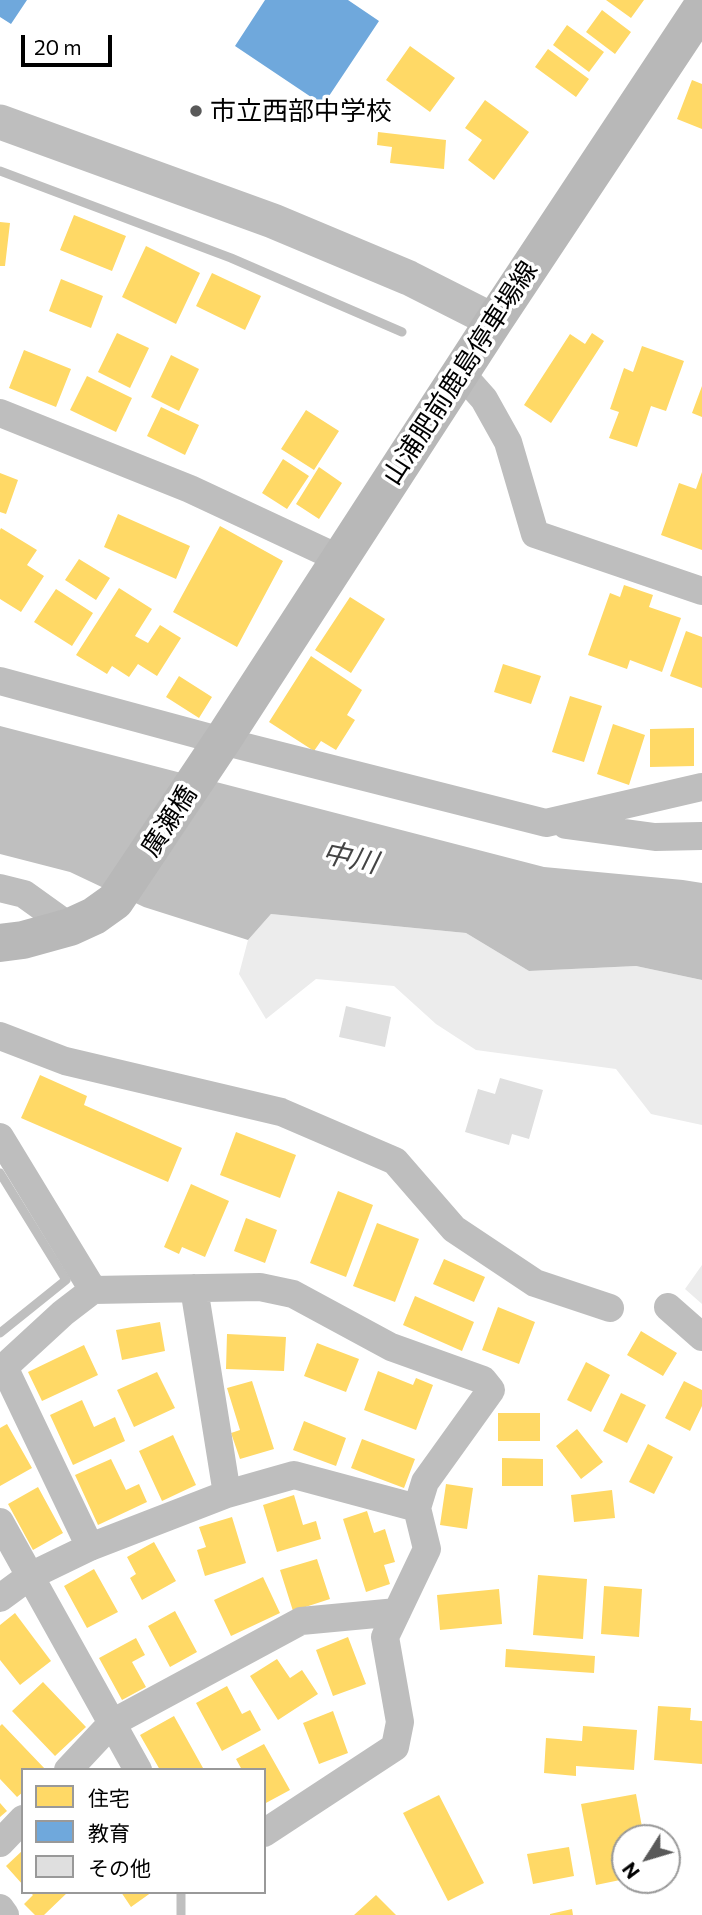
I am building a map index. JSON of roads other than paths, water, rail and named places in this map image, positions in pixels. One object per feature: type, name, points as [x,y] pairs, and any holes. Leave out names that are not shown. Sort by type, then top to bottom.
[{"type":"main road","name":"山浦肥前鹿島停車場線","points":[[222,741],[460,372],[696,27]]},
{"type":"main road","name":"廣瀬橋","points":[[69,927],[94,916],[115,901],[222,741]]},
{"type":"main road","points":[[0,943],[23,940],[69,927]]},
{"type":"street","points":[[0,122],[273,221],[408,278],[494,321]]},
{"type":"street","points":[[460,372],[484,399],[508,442],[535,534],[702,591]]},
{"type":"street","points":[[0,413],[190,489],[340,559]]},
{"type":"street","points":[[0,681],[222,741],[546,823],[655,838],[702,836]]},
{"type":"street","points":[[546,823],[702,787]]},
{"type":"street","points":[[0,888],[24,894],[69,927]]},
{"type":"street","points":[[0,1036],[65,1061],[281,1112],[395,1161],[454,1229],[535,1283],[610,1308]]},
{"type":"street","points":[[0,1137],[93,1290]]},
{"type":"street","points":[[90,1547],[2,1369],[93,1290],[260,1287],[293,1294],[391,1347],[482,1380],[491,1390],[425,1482],[417,1508],[427,1549],[385,1637],[400,1722],[394,1747],[266,1832]]},
{"type":"street","points":[[194,1289],[227,1494]]},
{"type":"street","points":[[668,1307],[702,1337]]},
{"type":"street","points":[[0,1598],[30,1576],[90,1547],[227,1494],[294,1475],[417,1508]]},
{"type":"street","points":[[0,1522],[137,1768]]},
{"type":"street","points":[[70,1768],[112,1723],[301,1621],[397,1612]]},
{"type":"street","points":[[0,1843],[21,1821]]},
{"type":"street","points":[[0,1908],[5,1915]]},
{"type":"water","name":"中川","points":[[0,726],[544,867],[702,883],[702,980],[636,966],[529,971],[466,933],[271,914],[248,940],[144,907],[70,872],[0,854]]},
{"type":"waterway","points":[[0,171],[231,258],[402,332]]},
{"type":"waterway","points":[[0,1173],[66,1280],[0,1333]]},
{"type":"waterway","points":[[181,1894],[181,1915]]},
{"type":"place","name":"市立西部中学校","points":[[196,111]]}]
